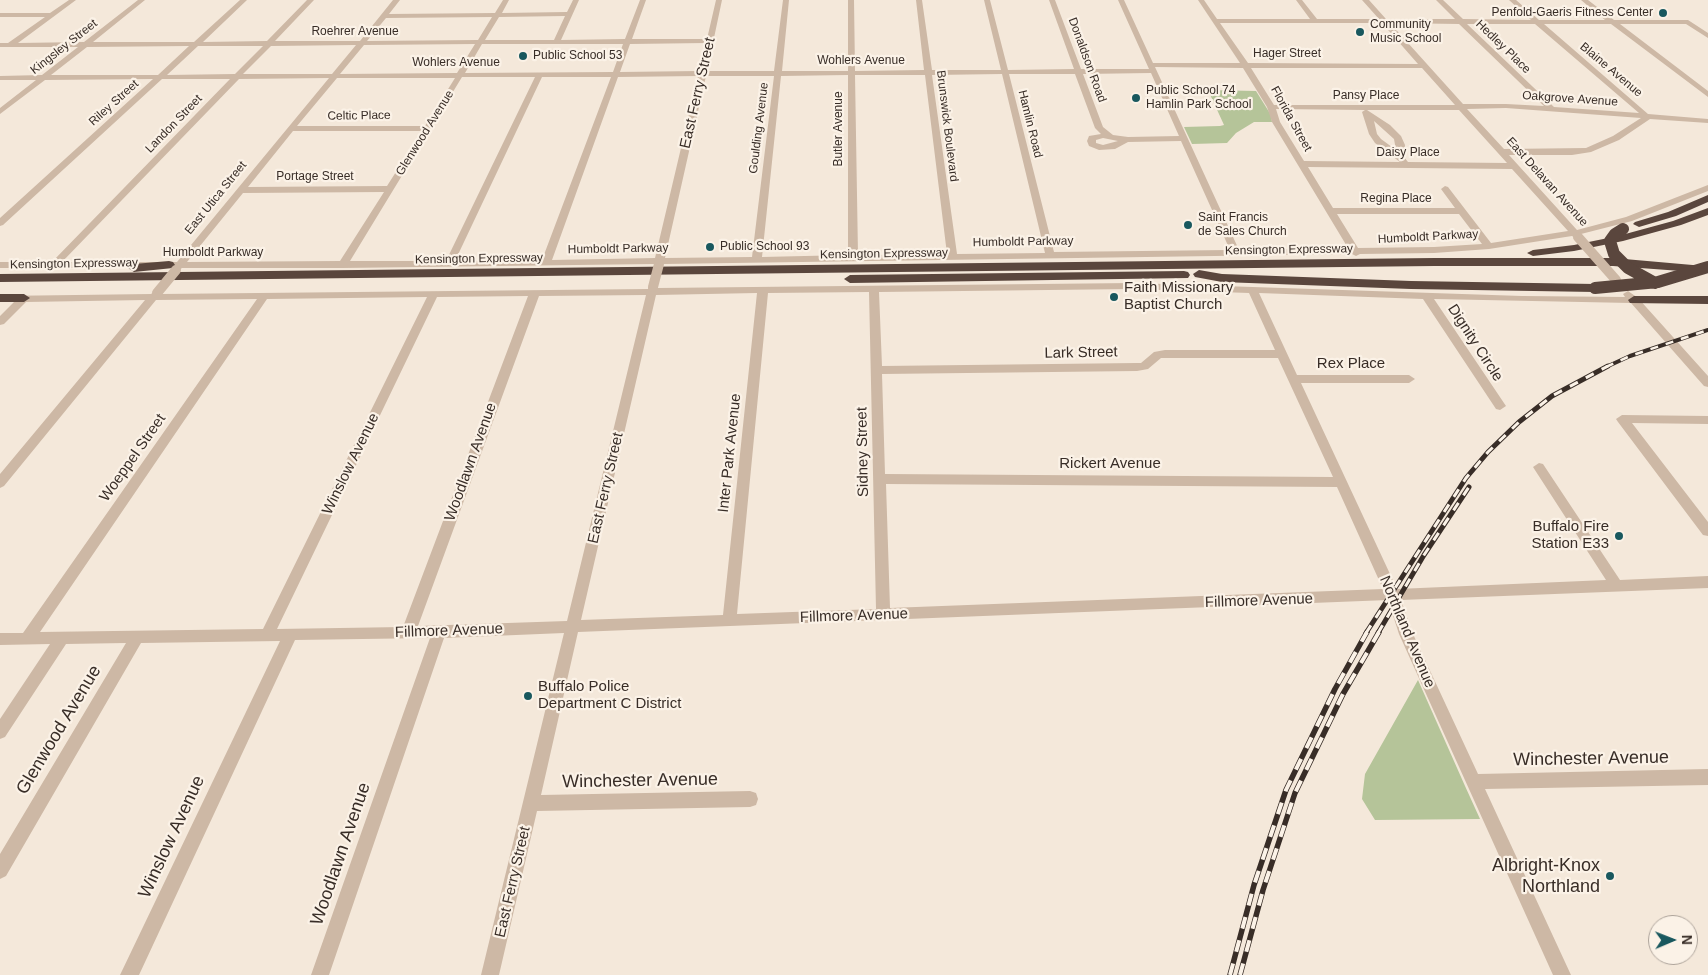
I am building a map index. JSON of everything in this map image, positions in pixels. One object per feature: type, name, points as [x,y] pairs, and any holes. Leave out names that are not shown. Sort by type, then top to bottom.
[{"type":"highway","points":[[1708,198],[1672,214],[1623,229],[1614,234],[1610,241],[1611,249],[1617,259],[1642,277],[1671,290],[1708,299]]},
{"type":"highway","points":[[1434,262],[1450,258],[1549,251],[1598,244],[1661,228],[1708,211]]},
{"type":"highway","points":[[878,258],[1048,260]]},
{"type":"highway","name":"Kensington Expressway","points":[[0,278],[1048,260],[1613,262],[1708,271]]},
{"type":"highway","points":[[0,270],[175,267]]},
{"type":"highway","points":[[1198,274],[1222,278],[1411,285],[1595,288],[1658,282],[1708,267]]},
{"type":"highway","name":"Kensington Expressway","points":[[0,289],[1590,269],[1647,271],[1708,278]]},
{"type":"highway","points":[[1252,289],[1265,286],[1411,285]]},
{"type":"highway","points":[[0,298],[24,298]]},
{"type":"highway","points":[[1634,300],[1708,299]]},
{"type":"street","points":[[0,52],[73,0]]},
{"type":"street","name":"Kingsley Street","points":[[0,112],[142,0]]},
{"type":"street","name":"Riley Street","points":[[0,223],[244,0]]},
{"type":"street","name":"Landon Street","points":[[55,264],[310,0]]},
{"type":"street","name":"East Utica Street","points":[[0,483],[156,295],[175,267],[336,76],[397,0]]},
{"type":"street","name":"Glenwood Avenue","points":[[343,265],[506,0]]},
{"type":"street","points":[[556,42],[576,0]]},
{"type":"street","points":[[546,262],[643,0]]},
{"type":"street","name":"East Ferry Street","points":[[490,975],[574,627],[719,0]]},
{"type":"street","name":"Goulding Avenue","points":[[757,259],[786,0]]},
{"type":"street","name":"Butler Avenue","points":[[851,0],[852,258]]},
{"type":"street","name":"Brunswick Boulevard","points":[[919,0],[952,256]]},
{"type":"street","name":"Hamlin Road","points":[[987,0],[1048,260]]},
{"type":"street","name":"Donaldson Road","points":[[1052,0],[1099,128]]},
{"type":"street","points":[[1121,0],[1236,253]]},
{"type":"street","name":"Florida Street","points":[[1202,0],[1271,107],[1276,122],[1356,253]]},
{"type":"street","points":[[1293,0],[1312,21]]},
{"type":"street","points":[[1299,0],[1312,21]]},
{"type":"street","name":"East Delavan Avenue","points":[[1365,0],[1708,383]]},
{"type":"street","name":"Hedley Place","points":[[1439,0],[1551,109]]},
{"type":"street","name":"Blaine Avenue","points":[[1502,152],[1572,152],[1588,150],[1616,138],[1644,120],[1645,116],[1512,0]]},
{"type":"street","points":[[1584,0],[1708,95]]},
{"type":"street","points":[[384,16],[569,14]]},
{"type":"street","points":[[0,15],[52,15]]},
{"type":"street","points":[[1214,21],[1688,22],[1708,36]]},
{"type":"street","name":"Roehrer Avenue","points":[[0,45],[710,41]]},
{"type":"street","name":"Hager Street","points":[[1151,68],[1245,65],[1424,66]]},
{"type":"street","name":"Wohlers Avenue","points":[[0,78],[702,72],[1078,72],[1151,68]]},
{"type":"street","points":[[449,264],[540,74]]},
{"type":"street","name":"Oakgrove Avenue","points":[[1461,107],[1506,106],[1708,121]]},
{"type":"street","name":"Pansy Place","points":[[1271,107],[1366,111],[1461,107]]},
{"type":"street","points":[[1366,111],[1370,127],[1378,141],[1400,157],[1406,165]]},
{"type":"street","points":[[1366,111],[1398,138],[1401,145],[1400,157]]},
{"type":"street","name":"Celtic Place","points":[[291,129],[428,128]]},
{"type":"street","points":[[1099,128],[1098,134],[1092,138],[1091,142],[1095,146],[1102,148],[1111,141],[1183,138]]},
{"type":"street","points":[[1099,128],[1111,141]]},
{"type":"street","name":"Daisy Place","points":[[1302,164],[1514,166]]},
{"type":"street","name":"Humboldt Parkway","points":[[0,265],[55,264],[175,267],[659,262],[952,256],[1048,260],[1236,253],[1356,253],[1489,246],[1576,235],[1637,216],[1708,188]]},
{"type":"street","name":"Portage Street","points":[[240,190],[390,189]]},
{"type":"street","points":[[1445,190],[1489,246]]},
{"type":"street","name":"Regina Place","points":[[1330,211],[1462,211]]},
{"type":"street","points":[[0,322],[24,298],[535,292],[653,288],[1133,286],[1634,300]]},
{"type":"street","name":"Sidney Street","points":[[874,288],[883,615]]},
{"type":"street","name":"Inter Park Avenue","points":[[729,621],[763,289]]},
{"type":"street","name":"Northland Avenue","points":[[1252,289],[1392,595],[1406,634],[1562,975]]},
{"type":"street","name":"Woodlawn Avenue","points":[[408,633],[535,292]]},
{"type":"street","name":"Winslow Avenue","points":[[267,635],[434,293]]},
{"type":"street","name":"Woeppel Street","points":[[27,639],[265,295]]},
{"type":"street","name":"Dignity Circle","points":[[1426,295],[1500,406]]},
{"type":"street","name":"Lark Street","points":[[877,370],[1137,367],[1144,366],[1158,355],[1165,354],[1282,354]]},
{"type":"street","name":"Rex Place","points":[[1293,379],[1408,379]]},
{"type":"street","points":[[1708,420],[1622,420],[1708,531]]},
{"type":"street","points":[[1539,467],[1617,586]]},
{"type":"street","name":"Rickert Avenue","points":[[880,479],[1340,482]]},
{"type":"street","name":"Fillmore Avenue","points":[[0,640],[439,632],[1708,582]]},
{"type":"street","name":"Woodlawn Avenue","points":[[320,975],[439,632]]},
{"type":"street","name":"Winslow Avenue","points":[[129,975],[290,635]]},
{"type":"street","name":"Glenwood Avenue","points":[[0,870],[138,637]]},
{"type":"street","points":[[0,732],[62,638]]},
{"type":"street","name":"Winchester Avenue","points":[[1474,782],[1708,776]]},
{"type":"street","name":"Winchester Avenue","points":[[531,803],[750,799]]},
{"type":"green space","points":[[1208,90],[1256,91],[1271,115],[1272,122],[1254,122],[1236,133],[1227,143],[1192,144],[1184,127],[1224,125]]},
{"type":"green space","points":[[1418,680],[1480,819],[1375,820],[1362,799],[1365,774]]},
{"type":"railway","points":[[1607,367],[1630,356],[1708,330]]},
{"type":"railway","points":[[1366,633],[1466,478],[1488,452],[1519,422],[1552,396],[1607,367]]},
{"type":"railway","points":[[1378,633],[1424,555],[1469,487]]},
{"type":"railway","points":[[1230,975],[1254,885],[1286,790],[1335,689],[1367,632]]},
{"type":"railway","points":[[1240,975],[1263,890],[1295,793],[1343,694],[1379,632]]},
{"type":"place","name":"Penfold-Gaeris Fitness Center","points":[[1663,13]]},
{"type":"place","name":"Community Music School","points":[[1360,32]]},
{"type":"place","name":"Public School 53","points":[[523,56]]},
{"type":"place","name":"Public School 74 Hamlin Park School","points":[[1136,98]]},
{"type":"place","name":"Saint Francis de Sales Church","points":[[1188,225]]},
{"type":"place","name":"Public School 93","points":[[710,247]]},
{"type":"place","name":"Faith Missionary Baptist Church","points":[[1114,297]]},
{"type":"place","name":"Buffalo Fire Station E33","points":[[1619,536]]},
{"type":"place","name":"Buffalo Police Department C District","points":[[528,696]]},
{"type":"place","name":"Albright-Knox Northland","points":[[1610,876]]}]
